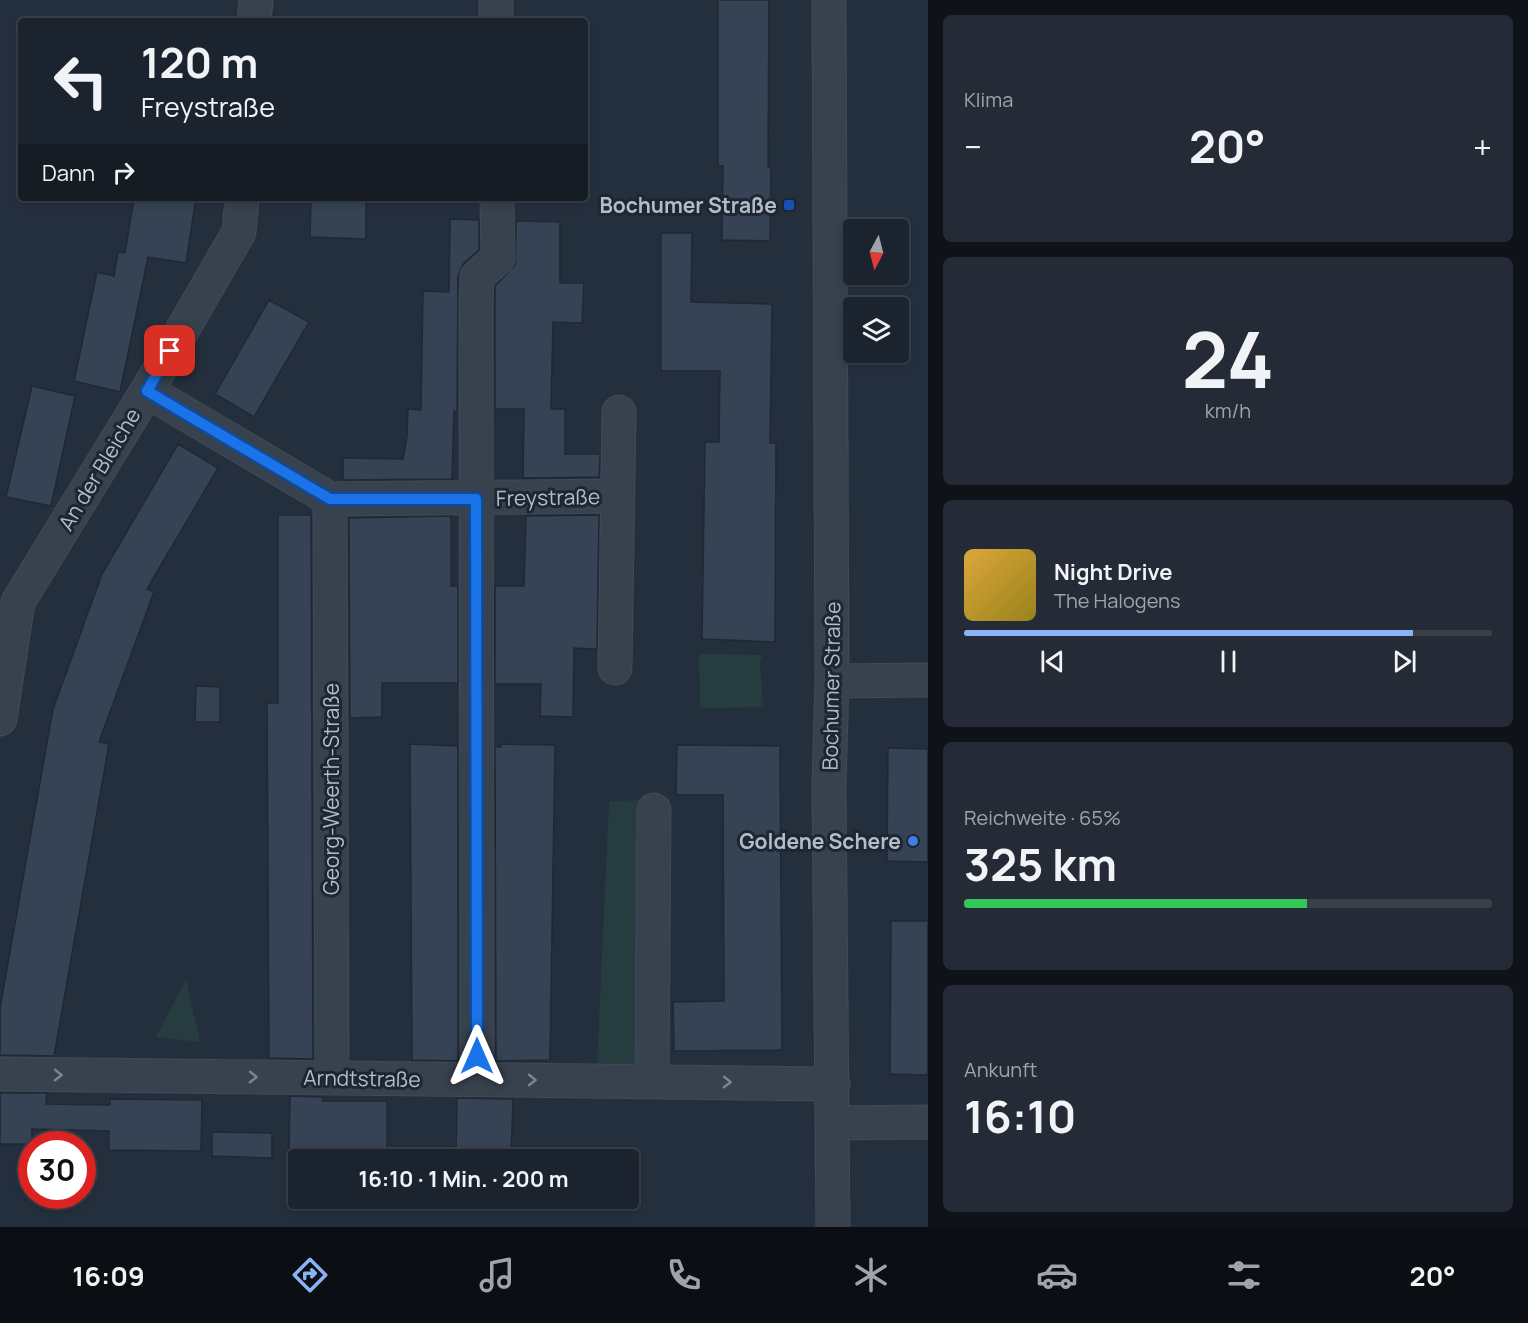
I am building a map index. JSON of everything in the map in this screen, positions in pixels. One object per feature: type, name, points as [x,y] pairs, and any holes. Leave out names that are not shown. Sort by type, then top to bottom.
[{"type":"street","points":[[254,18],[256,0]]},
{"type":"street","points":[[496,0],[496,18]]},
{"type":"street","name":"Bochumer Straße","points":[[829,0],[832,681],[829,784],[833,1227]]},
{"type":"street","name":"An der Bleiche","points":[[0,719],[18,602],[147,391],[239,232],[242,201]]},
{"type":"street","points":[[477,1079],[476,302],[477,277],[498,258],[497,201]]},
{"type":"street","points":[[147,391],[330,499]]},
{"type":"street","points":[[615,668],[619,412]]},
{"type":"street","name":"Freystraße","points":[[330,499],[618,496]]},
{"type":"street","name":"Georg-Weerth-Straße","points":[[330,499],[332,1078]]},
{"type":"street","points":[[832,681],[928,680]]},
{"type":"street","points":[[652,1081],[654,810]]},
{"type":"street","name":"Arndtstraße","points":[[0,1074],[833,1084]]},
{"type":"street","points":[[833,1123],[928,1122]]},
{"type":"green space","points":[[699,654],[762,655],[760,662],[763,707],[700,708]]},
{"type":"green space","points":[[646,800],[647,1065],[597,1064],[609,801]]},
{"type":"green space","points":[[186,979],[200,1042],[156,1037]]},
{"type":"building","points":[[718,0],[769,0],[770,241],[722,240],[723,166],[718,166]]},
{"type":"building","points":[[134,201],[196,201],[186,263],[148,257],[120,392],[74,381],[97,272],[114,276],[118,252],[125,253]]},
{"type":"building","points":[[311,201],[366,201],[366,239],[310,237]]},
{"type":"building","points":[[450,219],[479,220],[479,250],[464,263],[458,276],[457,411],[454,411],[452,479],[343,480],[343,458],[403,459],[408,409],[421,410],[423,291],[449,292]]},
{"type":"building","points":[[516,221],[560,222],[560,283],[584,283],[582,323],[553,322],[551,409],[565,409],[565,454],[600,454],[599,477],[523,478],[524,409],[495,409],[495,286],[515,265]]},
{"type":"building","points":[[661,233],[692,233],[691,302],[772,304],[770,443],[776,443],[775,642],[702,639],[705,442],[719,442],[720,371],[661,371]]},
{"type":"building","points":[[269,300],[309,322],[254,417],[215,394]]},
{"type":"building","points":[[32,386],[75,396],[51,506],[6,497]]},
{"type":"building","points":[[178,444],[218,468],[147,589],[154,592],[99,742],[109,744],[54,1056],[0,1055],[0,1008],[53,709],[102,574]]},
{"type":"building","points":[[278,515],[311,515],[313,1059],[269,1058],[267,703],[278,703]]},
{"type":"building","points":[[599,515],[597,649],[574,648],[573,717],[540,716],[541,684],[495,684],[495,586],[524,586],[526,516]]},
{"type":"building","points":[[451,516],[451,586],[458,586],[458,683],[382,683],[382,717],[350,718],[349,518]]},
{"type":"building","points":[[196,686],[220,687],[220,722],[195,722]]},
{"type":"building","points":[[410,744],[458,746],[458,1061],[412,1060]]},
{"type":"building","points":[[501,744],[555,745],[550,1060],[496,1061],[495,747],[501,747]]},
{"type":"building","points":[[677,745],[780,746],[782,1050],[674,1051],[673,1002],[724,1001],[723,795],[676,795]]},
{"type":"building","points":[[888,748],[928,749],[928,862],[887,861]]},
{"type":"building","points":[[891,921],[928,921],[928,1075],[890,1074]]},
{"type":"building","points":[[0,1093],[47,1093],[46,1104],[110,1105],[110,1099],[202,1100],[201,1151],[109,1150],[109,1131],[32,1129],[32,1131],[18,1131],[18,1144],[0,1144]]},
{"type":"building","points":[[290,1096],[323,1097],[323,1101],[387,1101],[387,1149],[289,1149]]},
{"type":"building","points":[[457,1098],[513,1099],[511,1149],[456,1149]]},
{"type":"building","points":[[212,1132],[272,1133],[272,1158],[212,1156]]},
{"type":"place","name":"Bochumer Straße","points":[[789,205]]},
{"type":"place","name":"Goldene Schere","points":[[913,841]]},
{"type":"route","points":[[170,351],[147,391],[330,499],[476,499],[477,1056]]}]
